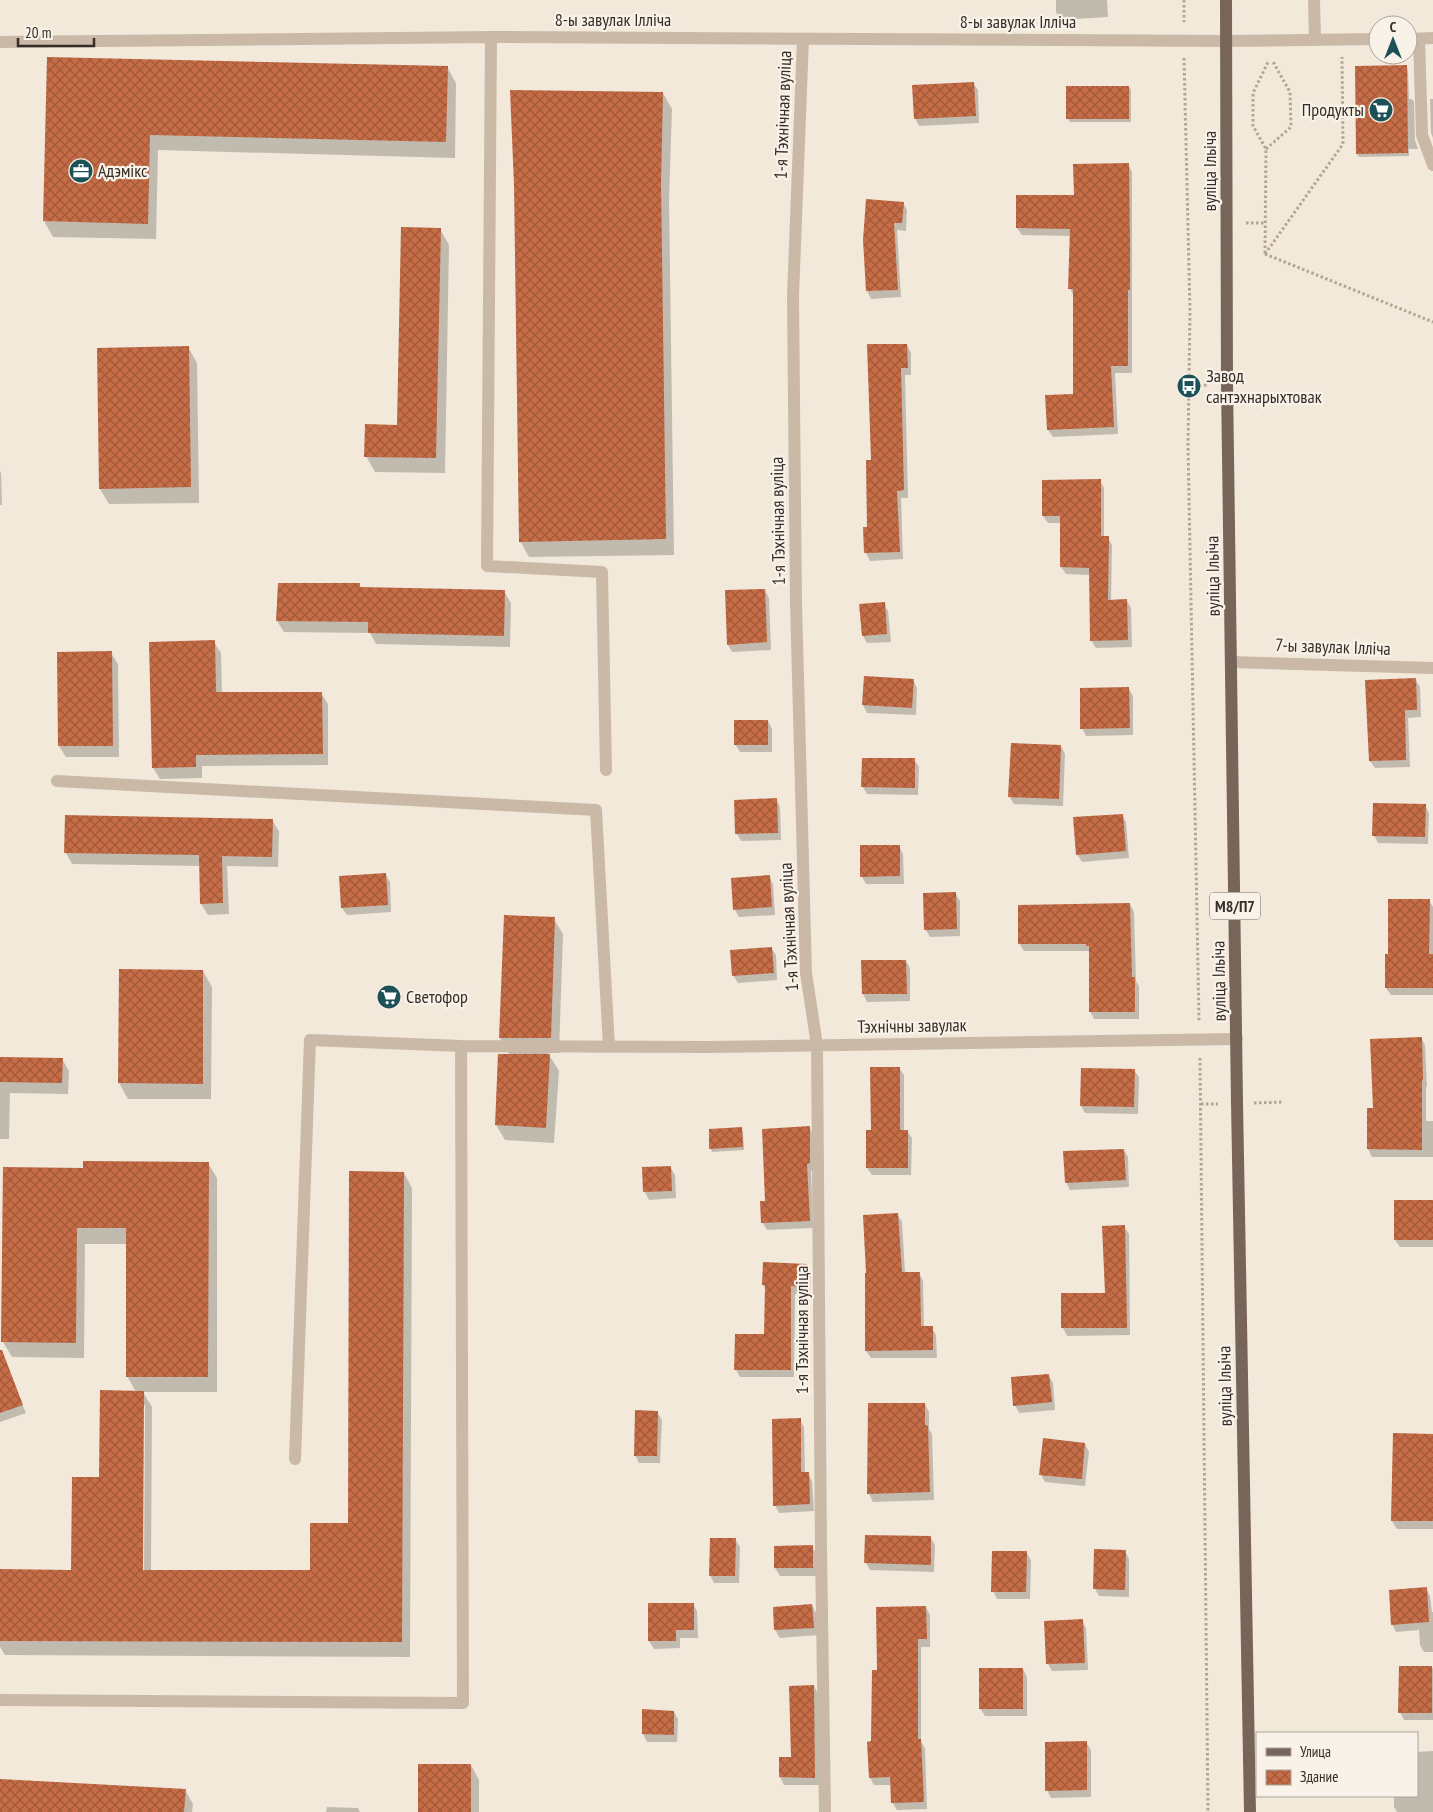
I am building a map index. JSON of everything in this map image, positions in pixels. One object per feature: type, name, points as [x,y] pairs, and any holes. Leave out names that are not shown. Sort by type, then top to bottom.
[{"type":"main road","name":"вуліца Ільіча","points":[[1226,0],[1228,384],[1250,1812]]},
{"type":"street","points":[[1314,0],[1315,39]]},
{"type":"street","name":"8-ы завулак Ілліча","points":[[0,42],[491,37],[1184,41],[1368,39]]},
{"type":"street","points":[[491,37],[487,566],[602,572],[606,770]]},
{"type":"street","points":[[1418,39],[1433,38]]},
{"type":"street","name":"1-я Тэхнічная вуліца","points":[[804,39],[793,296],[796,603],[806,973],[817,1045],[825,1812]]},
{"type":"street","points":[[1418,47],[1426,62],[1422,135],[1433,165]]},
{"type":"street","name":"7-ы завулак Ілліча","points":[[1232,662],[1433,668]]},
{"type":"street","points":[[57,781],[596,810],[609,1047]]},
{"type":"street","name":"Тэхнічны завулак","points":[[295,1459],[310,1040],[461,1046],[609,1047],[1237,1039]]},
{"type":"street","points":[[0,1700],[463,1703],[461,1046]]},
{"type":"path","points":[[1184,0],[1190,310],[1188,445],[1200,1040],[1208,1812]]},
{"type":"path","points":[[1265,254],[1343,144],[1342,39]]},
{"type":"path","points":[[1265,254],[1266,149],[1253,126],[1253,93],[1270,58],[1290,92],[1291,127],[1266,149]]},
{"type":"path","points":[[1265,254],[1433,322]]},
{"type":"building","points":[[47,57],[448,66],[446,142],[150,135],[148,224],[43,221]]},
{"type":"building","name":"Продукты","points":[[1407,65],[1408,153],[1356,154],[1355,66]]},
{"type":"building","points":[[974,82],[976,116],[914,119],[912,85]]},
{"type":"building","points":[[1066,86],[1129,86],[1129,119],[1066,119]]},
{"type":"building","points":[[510,90],[663,92],[661,183],[666,539],[519,542],[514,185]]},
{"type":"building","points":[[1129,163],[1130,290],[1128,290],[1128,366],[1111,366],[1114,427],[1047,430],[1045,395],[1073,394],[1073,289],[1068,289],[1070,229],[1016,228],[1016,195],[1074,195],[1073,164]]},
{"type":"building","points":[[866,199],[904,202],[902,223],[894,223],[898,290],[866,291],[863,240]]},
{"type":"building","points":[[401,227],[441,228],[436,458],[364,457],[365,424],[397,425]]},
{"type":"building","points":[[867,344],[907,344],[908,368],[901,368],[904,490],[897,491],[900,552],[864,553],[863,527],[867,527],[866,460],[871,460]]},
{"type":"building","points":[[189,346],[191,487],[99,489],[97,348]]},
{"type":"building","points":[[1101,479],[1101,536],[1109,536],[1108,600],[1127,599],[1128,640],[1090,641],[1089,568],[1060,567],[1060,516],[1042,516],[1042,480]]},
{"type":"building","points":[[278,583],[360,583],[360,587],[505,590],[504,636],[368,633],[368,622],[276,621]]},
{"type":"building","points":[[765,589],[767,642],[727,645],[725,590]]},
{"type":"building","points":[[885,602],[887,634],[862,636],[859,604]]},
{"type":"building","points":[[215,640],[216,692],[322,692],[323,754],[196,755],[196,767],[152,768],[149,642]]},
{"type":"building","points":[[112,651],[113,746],[58,746],[57,652]]},
{"type":"building","points":[[864,676],[914,679],[912,708],[862,705]]},
{"type":"building","points":[[1416,678],[1417,710],[1405,710],[1406,760],[1369,761],[1365,680]]},
{"type":"building","points":[[1129,687],[1130,728],[1080,729],[1080,688]]},
{"type":"building","points":[[734,720],[768,720],[768,745],[734,745]]},
{"type":"building","points":[[1011,743],[1061,745],[1059,799],[1008,797]]},
{"type":"building","points":[[862,758],[915,758],[915,788],[861,787]]},
{"type":"building","points":[[777,798],[778,833],[735,834],[734,800]]},
{"type":"building","points":[[1373,803],[1426,804],[1425,837],[1372,836]]},
{"type":"building","points":[[1123,814],[1126,851],[1076,855],[1073,817]]},
{"type":"building","points":[[65,815],[273,819],[272,857],[222,856],[223,903],[200,904],[199,855],[64,853]]},
{"type":"building","points":[[860,845],[900,845],[900,876],[860,877]]},
{"type":"building","points":[[386,873],[388,905],[341,908],[339,876]]},
{"type":"building","points":[[770,875],[772,907],[733,910],[731,878]]},
{"type":"building","points":[[956,892],[957,929],[924,930],[923,893]]},
{"type":"building","points":[[1388,899],[1430,899],[1429,954],[1433,954],[1433,988],[1385,988],[1385,954],[1388,954]]},
{"type":"building","points":[[1130,903],[1132,977],[1135,977],[1135,1012],[1089,1012],[1089,946],[1086,946],[1086,944],[1018,944],[1018,905]]},
{"type":"building","points":[[504,915],[555,917],[551,1038],[499,1038]]},
{"type":"building","points":[[772,947],[774,973],[732,976],[730,950]]},
{"type":"building","points":[[861,960],[906,960],[907,994],[862,994]]},
{"type":"building","points":[[119,969],[203,970],[203,1084],[118,1083]]},
{"type":"building","points":[[1422,1037],[1422,1150],[1367,1149],[1367,1108],[1373,1108],[1370,1039]]},
{"type":"building","points":[[498,1054],[550,1054],[546,1128],[495,1125]]},
{"type":"building","points":[[0,1057],[63,1058],[62,1083],[0,1082]]},
{"type":"building","points":[[870,1067],[900,1067],[900,1130],[908,1130],[908,1168],[866,1168],[866,1130],[871,1130]]},
{"type":"building","points":[[1081,1068],[1135,1069],[1134,1107],[1080,1106]]},
{"type":"building","points":[[810,1126],[810,1163],[807,1164],[810,1221],[761,1223],[760,1201],[765,1201],[762,1129]]},
{"type":"building","points":[[742,1127],[743,1147],[709,1149],[709,1129]]},
{"type":"building","points":[[1124,1149],[1126,1180],[1065,1183],[1063,1151]]},
{"type":"building","points":[[83,1161],[209,1162],[208,1377],[126,1377],[126,1228],[77,1228],[76,1343],[1,1342],[3,1167],[83,1168]]},
{"type":"building","points":[[671,1166],[672,1191],[643,1192],[642,1167]]},
{"type":"building","points":[[349,1171],[404,1172],[402,1642],[0,1641],[0,1569],[71,1570],[72,1477],[99,1477],[100,1390],[144,1391],[143,1570],[310,1570],[310,1523],[348,1523]]},
{"type":"building","points":[[1394,1200],[1433,1200],[1433,1240],[1394,1240]]},
{"type":"building","points":[[898,1213],[902,1272],[920,1272],[921,1326],[933,1326],[933,1350],[865,1351],[866,1273],[863,1215]]},
{"type":"building","points":[[1125,1225],[1127,1328],[1061,1328],[1061,1293],[1105,1293],[1102,1226]]},
{"type":"building","points":[[763,1262],[807,1264],[806,1287],[791,1286],[791,1370],[734,1370],[735,1334],[764,1334],[765,1285],[762,1285]]},
{"type":"building","points":[[0,1350],[2,1350],[23,1405],[0,1413]]},
{"type":"building","points":[[1049,1374],[1052,1402],[1013,1406],[1011,1377]]},
{"type":"building","points":[[868,1403],[925,1403],[925,1425],[928,1426],[930,1492],[867,1494]]},
{"type":"building","points":[[635,1410],[658,1411],[657,1456],[634,1456]]},
{"type":"building","points":[[801,1418],[801,1472],[809,1472],[810,1504],[773,1506],[772,1419]]},
{"type":"building","points":[[1393,1433],[1433,1434],[1433,1521],[1391,1521]]},
{"type":"building","points":[[1043,1438],[1085,1443],[1082,1479],[1039,1475]]},
{"type":"building","points":[[865,1535],[931,1536],[931,1565],[864,1563]]},
{"type":"building","points":[[710,1538],[736,1538],[735,1576],[709,1576]]},
{"type":"building","points":[[813,1545],[813,1568],[774,1568],[774,1546]]},
{"type":"building","points":[[1094,1549],[1126,1550],[1125,1590],[1093,1589]]},
{"type":"building","points":[[992,1551],[1027,1551],[1026,1592],[991,1592]]},
{"type":"building","points":[[1427,1587],[1429,1622],[1391,1625],[1389,1590]]},
{"type":"building","points":[[648,1603],[694,1603],[694,1630],[676,1630],[676,1641],[648,1641]]},
{"type":"building","points":[[812,1604],[814,1628],[774,1630],[773,1607]]},
{"type":"building","points":[[926,1606],[927,1639],[918,1639],[918,1739],[921,1739],[924,1802],[891,1803],[890,1777],[869,1778],[867,1742],[871,1741],[872,1670],[877,1670],[876,1607]]},
{"type":"building","points":[[1083,1619],[1085,1663],[1046,1664],[1044,1621]]},
{"type":"building","points":[[1399,1666],[1432,1666],[1432,1713],[1398,1713]]},
{"type":"building","points":[[979,1668],[1023,1668],[1023,1709],[979,1709]]},
{"type":"building","points":[[814,1685],[815,1778],[779,1777],[779,1757],[791,1757],[789,1686]]},
{"type":"building","points":[[642,1709],[674,1711],[674,1735],[642,1734]]},
{"type":"building","points":[[1087,1741],[1087,1790],[1045,1791],[1045,1742]]},
{"type":"building","points":[[418,1764],[471,1764],[471,1812],[418,1812]]},
{"type":"building","points":[[0,1779],[186,1789],[184,1812],[0,1812]]},
{"type":"place","name":"Продукты","points":[[1381,110]]},
{"type":"place","name":"Адэмікс","points":[[81,171]]},
{"type":"place","name":"Завод сантэхнарыхтовак","points":[[1189,386]]},
{"type":"place","name":"Светофор","points":[[389,997]]}]
